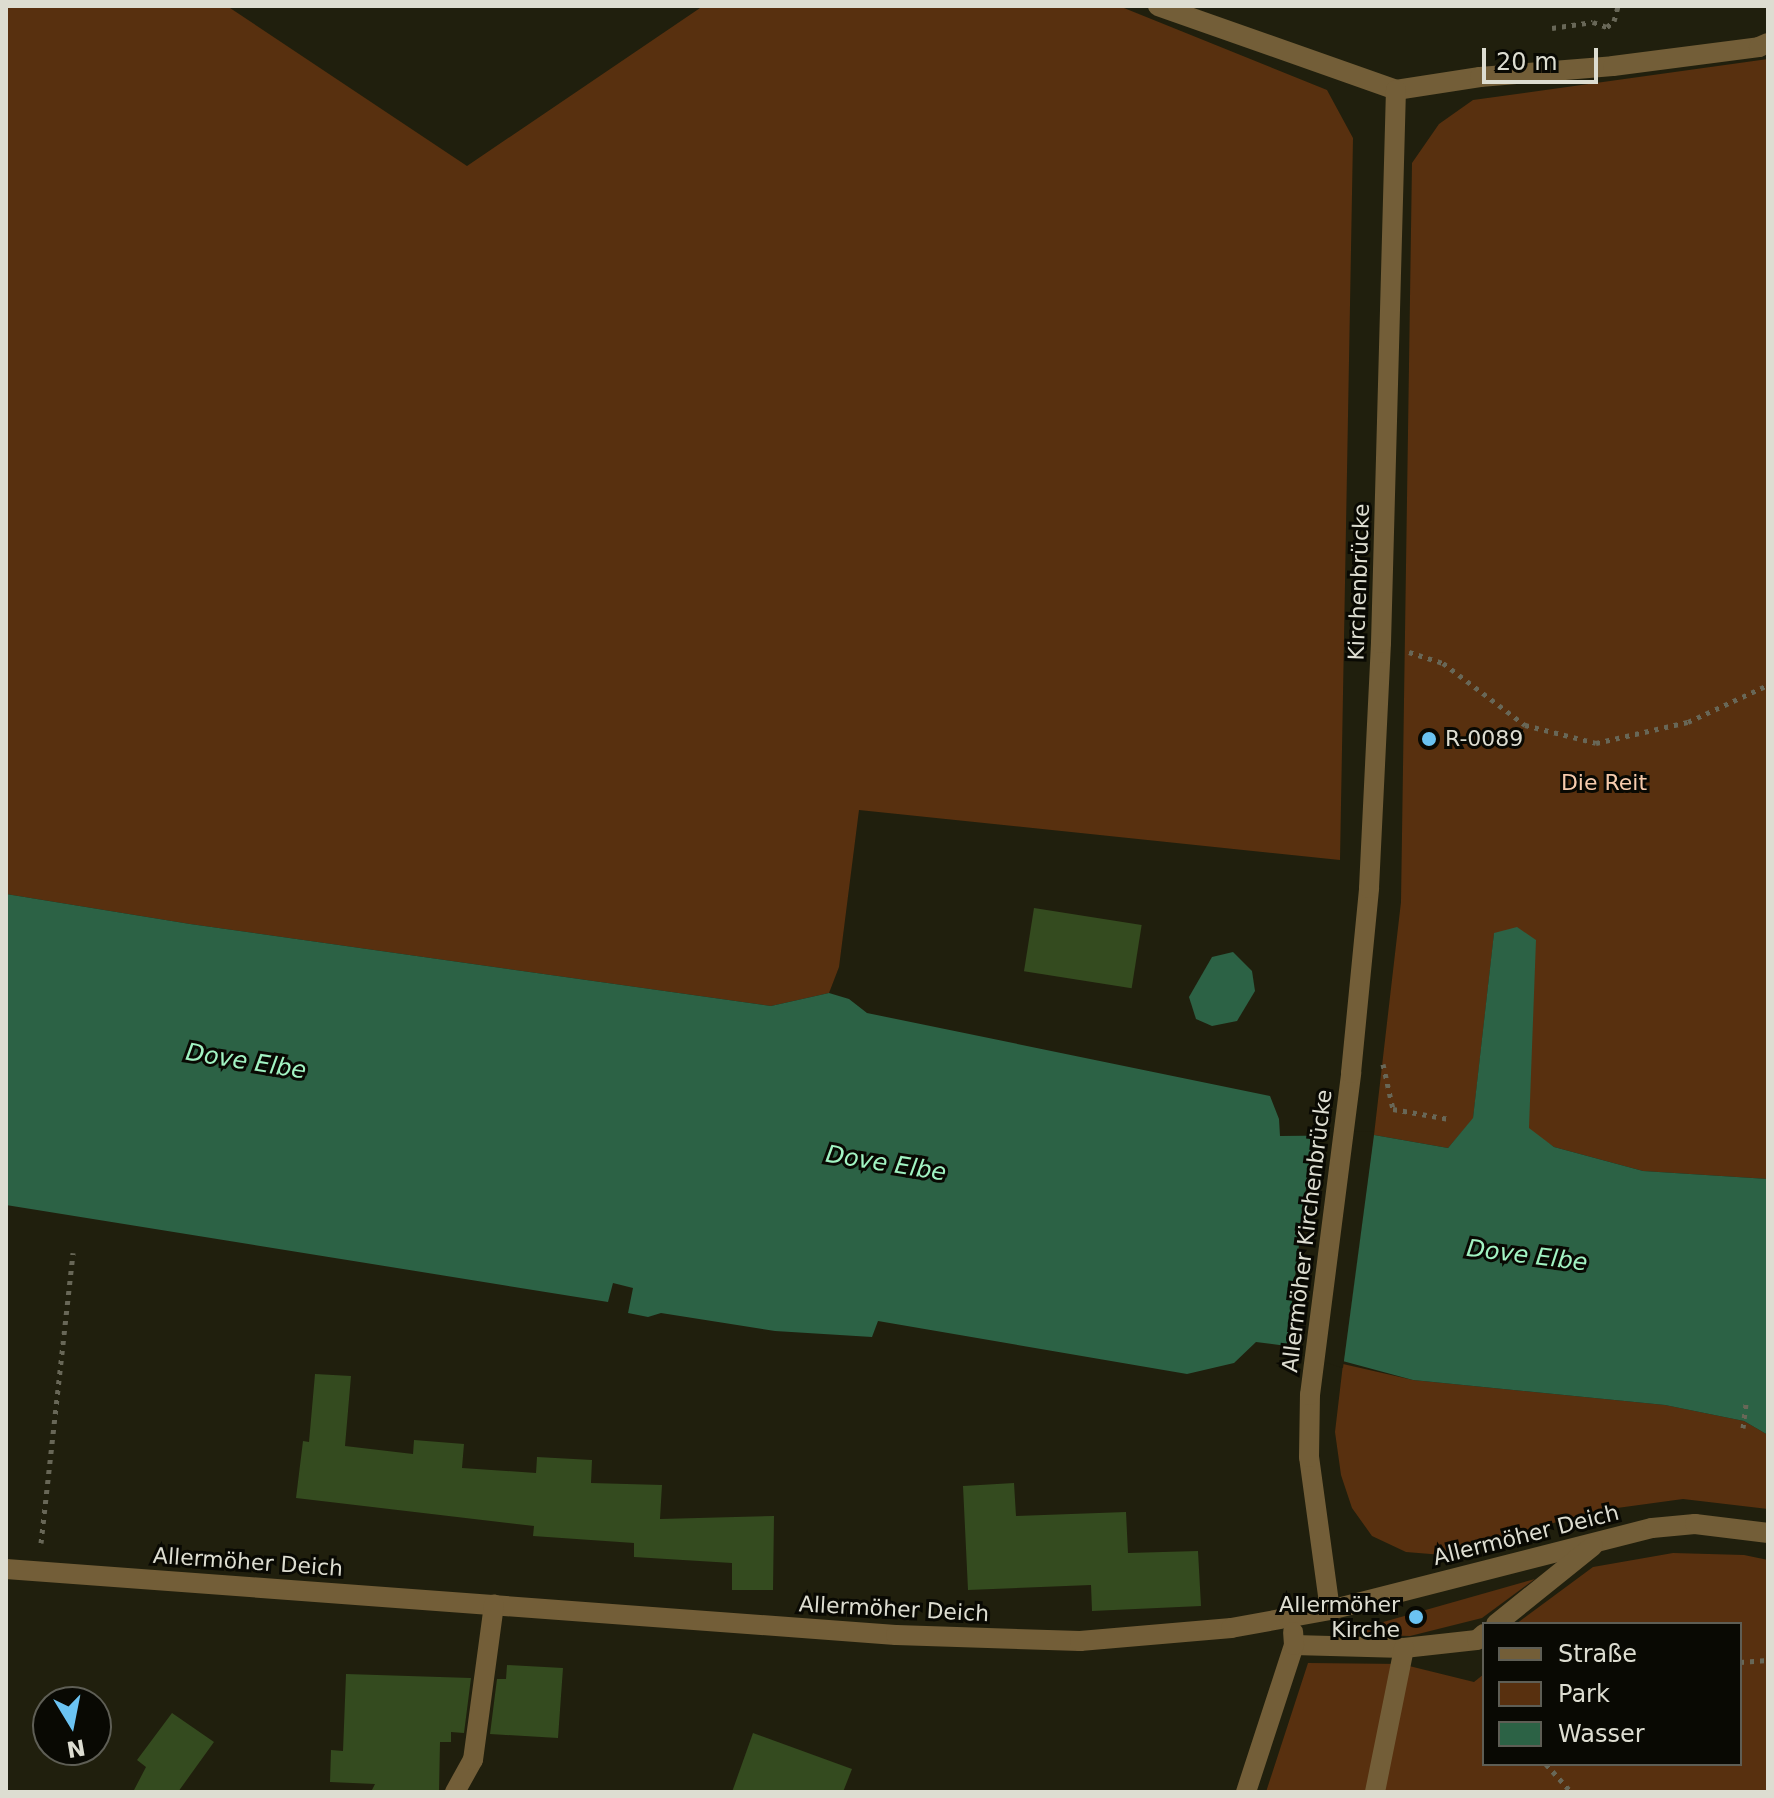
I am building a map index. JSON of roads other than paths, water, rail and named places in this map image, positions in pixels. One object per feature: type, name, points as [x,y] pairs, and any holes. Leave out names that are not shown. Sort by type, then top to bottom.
[{"type":"street","points":[[1158,6],[1396,90],[1480,77],[1613,66],[1744,49],[1768,43]]},
{"type":"street","name":"Kirchenbrücke","points":[[1352,1066],[1369,888],[1381,643],[1396,90]]},
{"type":"street","name":"Allermöher Kirchenbrücke","points":[[1330,1610],[1309,1457],[1310,1395],[1352,1066]]},
{"type":"street","name":"Allermöher Deich","points":[[6,1569],[896,1635],[1080,1641],[1231,1628],[1330,1610],[1652,1528],[1695,1524],[1768,1533]]},
{"type":"street","points":[[1498,1622],[1600,1540]]},
{"type":"street","points":[[455,1792],[473,1760],[494,1604]]},
{"type":"street","points":[[1246,1792],[1294,1645],[1292,1617]]},
{"type":"street","points":[[1294,1645],[1404,1648],[1477,1640],[1482,1636]]},
{"type":"street","points":[[1375,1792],[1404,1648]]},
{"type":"water","name":"Dove Elbe","points":[[6,894],[190,924],[771,1006],[829,993],[849,999],[867,1013],[1270,1096],[1279,1119],[1280,1136],[1374,1135],[1448,1148],[1473,1118],[1494,933],[1517,927],[1536,940],[1529,1128],[1554,1147],[1643,1171],[1768,1179],[1768,1435],[1744,1421],[1665,1405],[1413,1380],[1287,1346],[1256,1342],[1234,1363],[1187,1374],[878,1321],[872,1337],[775,1331],[661,1313],[648,1317],[628,1313],[633,1288],[613,1283],[608,1302],[6,1205]]},
{"type":"water","points":[[1233,952],[1252,971],[1255,991],[1237,1021],[1212,1026],[1196,1019],[1189,997],[1212,957]]},
{"type":"place","name":"R-0089","points":[[1429,739]]},
{"type":"place","name":"Allermöher Kirche","points":[[1416,1617]]},
{"type":"park label","name":"Die Reit","points":[[1604,783]]}]
